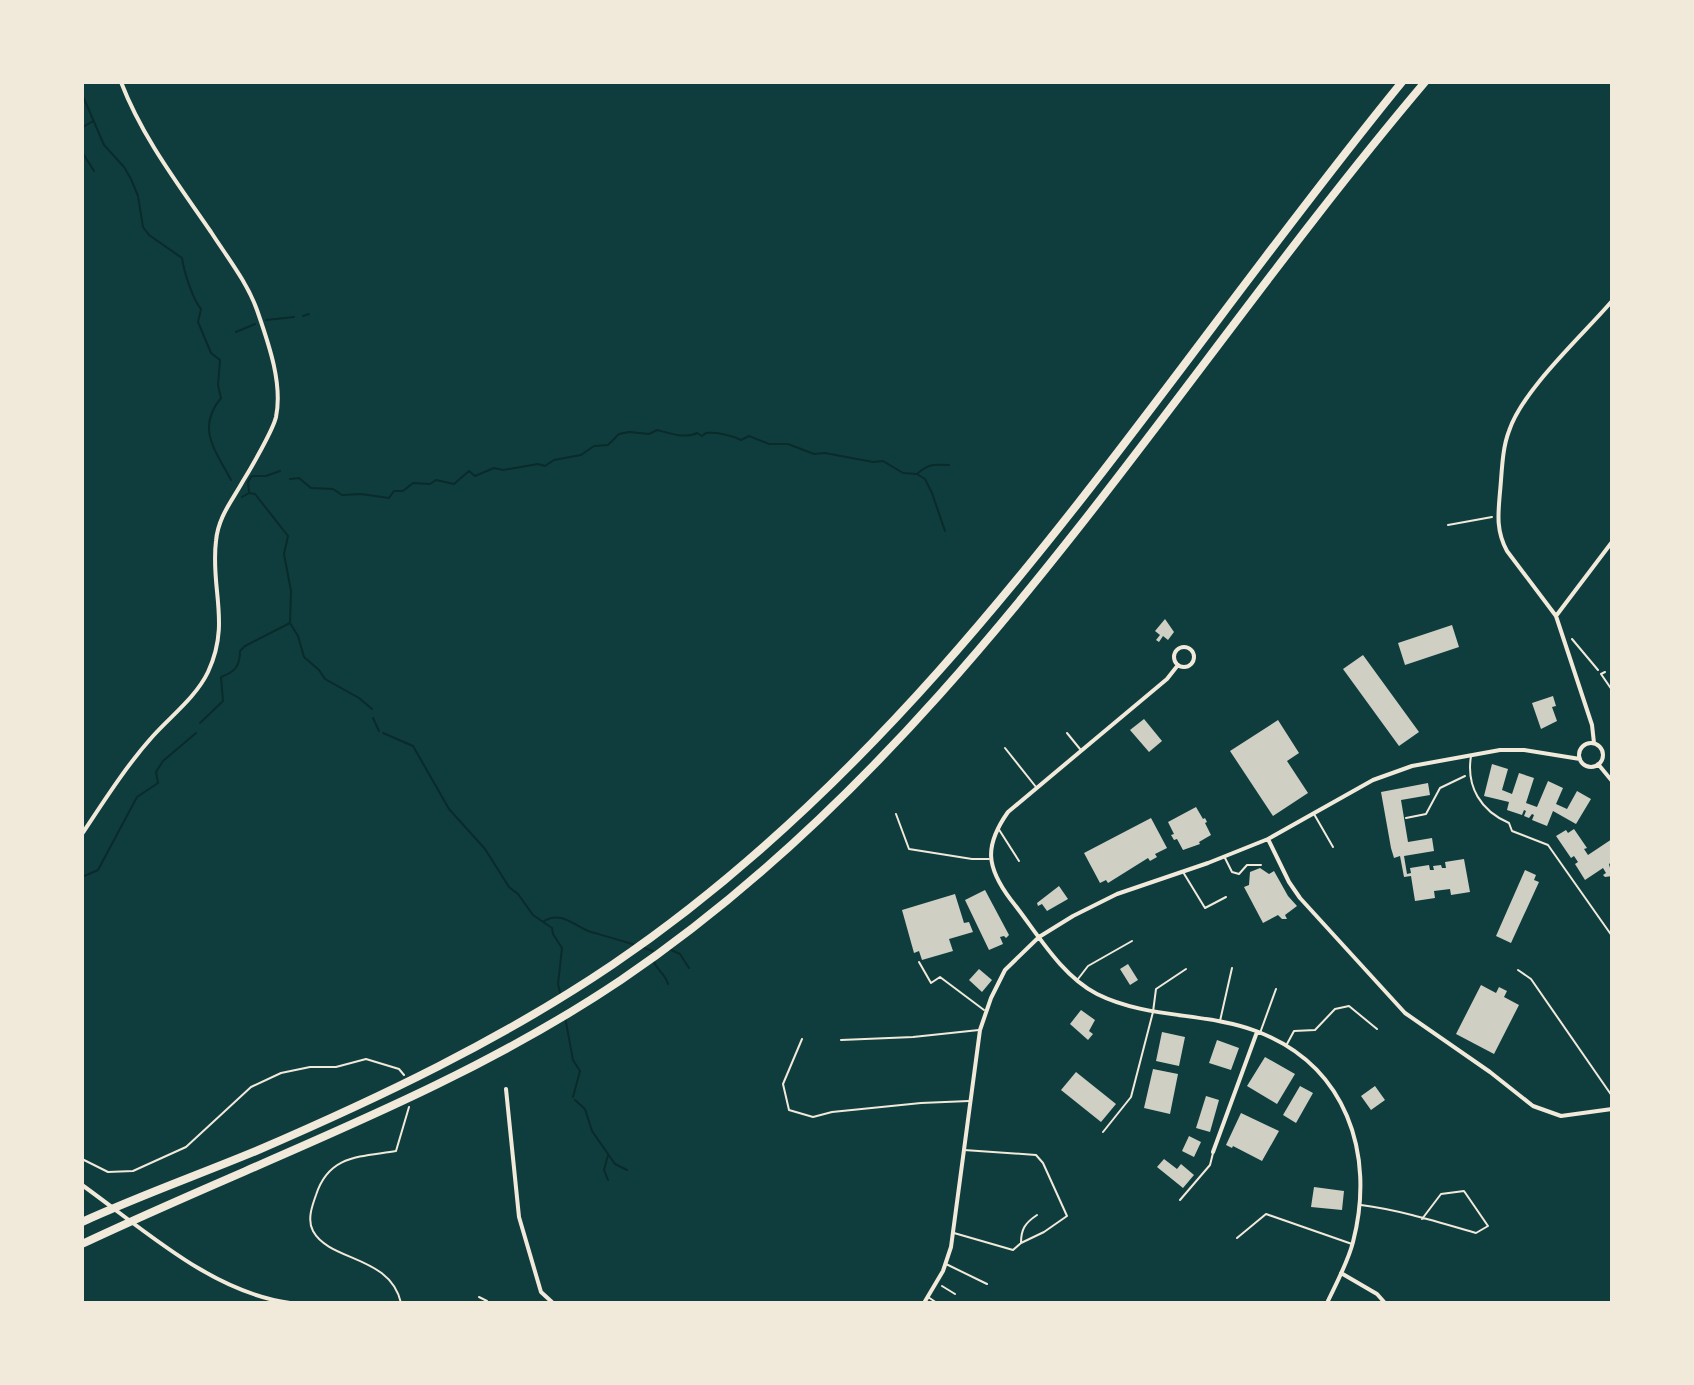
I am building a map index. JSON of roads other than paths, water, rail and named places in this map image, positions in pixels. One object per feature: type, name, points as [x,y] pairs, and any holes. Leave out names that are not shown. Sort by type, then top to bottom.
[{"type":"highway","points":[[83,1221],[372,1099],[448,1063],[526,1019],[611,965],[699,902],[814,803],[868,750],[988,615],[1144,417],[1330,170],[1402,82]]},
{"type":"highway","points":[[82,1245],[379,1114],[457,1076],[619,981],[729,900],[875,766],[1019,605],[1102,500],[1336,188],[1425,82]]},
{"type":"street","points":[[82,834],[151,738],[208,672],[215,653],[221,612],[215,552],[221,516],[251,469],[273,425],[278,397],[270,352],[256,308],[235,269],[150,143],[121,82]]},
{"type":"street","points":[[1598,764],[1602,752],[1594,743],[1592,725],[1556,616],[1507,551],[1501,540],[1498,516],[1509,431],[1522,403],[1612,301]]},
{"type":"street","points":[[1556,616],[1612,542]]},
{"type":"street","points":[[1182,646],[1190,649],[1194,655],[1192,663],[1185,667],[1178,665],[1173,656],[1176,650],[1182,646]]},
{"type":"street","points":[[1178,665],[1167,679],[1008,812],[997,827],[990,859],[1000,886],[1039,937],[1078,980],[1096,993],[1153,1012],[1220,1022],[1258,1032],[1286,1045],[1325,1079],[1346,1112],[1355,1134],[1359,1155],[1360,1205],[1353,1244],[1327,1303]]},
{"type":"street","points":[[1580,759],[1582,748],[1594,743]]},
{"type":"street","points":[[924,1303],[946,1264],[953,1232],[976,1044],[985,1012],[1005,970],[1039,937],[1117,894],[1268,839],[1381,777],[1412,766],[1472,753],[1524,750],[1580,759],[1588,766],[1598,764]]},
{"type":"street","points":[[1598,764],[1612,781]]},
{"type":"street","points":[[1268,839],[1300,898],[1405,1013],[1543,1111],[1577,1116],[1612,1109]]},
{"type":"street","points":[[1213,1152],[1258,1032]]},
{"type":"street","points":[[506,1089],[519,1217],[541,1292],[553,1303]]},
{"type":"street","points":[[82,1185],[214,1277],[264,1301],[290,1303]]},
{"type":"street","points":[[1341,1273],[1377,1294],[1385,1303]]},
{"type":"lane","points":[[1603,673],[1612,690]]},
{"type":"lane","points":[[1067,733],[1081,750]]},
{"type":"lane","points":[[1005,748],[1036,788]]},
{"type":"lane","points":[[1472,753],[1470,775],[1476,796],[1495,817],[1509,823],[1512,831],[1548,845],[1612,936]]},
{"type":"lane","points":[[1313,812],[1333,847]]},
{"type":"lane","points":[[896,814],[909,849],[990,859]]},
{"type":"lane","points":[[997,827],[1019,861]]},
{"type":"lane","points":[[1225,857],[1232,872],[1239,874],[1247,865],[1261,865]]},
{"type":"lane","points":[[1182,871],[1205,908],[1226,897]]},
{"type":"lane","points":[[1078,980],[1088,966],[1132,941]]},
{"type":"lane","points":[[919,962],[931,983],[940,977],[985,1012]]},
{"type":"lane","points":[[1220,1022],[1232,968]]},
{"type":"lane","points":[[1103,1132],[1131,1097],[1156,989],[1186,969]]},
{"type":"lane","points":[[1518,970],[1531,979],[1612,1096]]},
{"type":"lane","points":[[1258,1032],[1276,989]]},
{"type":"lane","points":[[1286,1045],[1294,1031],[1315,1030],[1335,1009],[1349,1006],[1377,1029]]},
{"type":"lane","points":[[841,1040],[980,1030]]},
{"type":"lane","points":[[802,1039],[783,1084],[789,1110],[813,1117],[832,1112],[971,1101]]},
{"type":"lane","points":[[953,1232],[1015,1249],[1067,1216],[1043,1163],[1036,1155],[964,1150]]},
{"type":"lane","points":[[1180,1200],[1210,1165],[1213,1152]]},
{"type":"lane","points":[[1360,1205],[1409,1213],[1422,1219],[1476,1233],[1488,1226],[1464,1191],[1441,1194],[1422,1219]]},
{"type":"lane","points":[[1237,1238],[1266,1214],[1353,1244]]},
{"type":"lane","points":[[1021,1243],[1021,1231],[1037,1215]]},
{"type":"lane","points":[[946,1264],[987,1284]]},
{"type":"lane","points":[[928,1296],[937,1303]]},
{"type":"waterway","points":[[82,94],[104,145],[131,179],[138,196],[143,227],[149,235],[182,258],[189,285],[201,309],[198,322],[211,353],[220,360],[218,385],[221,398],[210,419],[209,429],[214,449],[231,480]]},
{"type":"waterway","points":[[82,130],[93,121]]},
{"type":"waterway","points":[[82,152],[94,171]]},
{"type":"waterway","points":[[303,316],[309,314]]},
{"type":"waterway","points":[[266,320],[294,317]]},
{"type":"waterway","points":[[236,332],[255,324]]},
{"type":"waterway","points":[[290,479],[299,478],[311,488],[333,489],[342,495],[389,498],[394,491],[403,491],[413,483],[430,484],[436,480],[454,484],[469,471],[475,476],[494,468],[545,466],[554,460],[581,455],[594,446],[608,445],[619,434],[649,434],[657,430],[682,435],[714,433],[741,440],[749,436],[769,444],[788,444],[814,454],[883,461],[903,473],[917,474],[925,479],[932,493],[945,531]]},
{"type":"waterway","points":[[918,473],[932,465],[949,465]]},
{"type":"waterway","points":[[249,492],[248,482],[252,476],[266,476],[280,471]]},
{"type":"waterway","points":[[242,497],[255,494],[288,536],[284,554],[291,591],[290,623],[298,636],[304,657],[325,679],[372,709]]},
{"type":"waterway","points":[[200,723],[223,701],[221,677],[236,668],[240,651],[290,623]]},
{"type":"waterway","points":[[373,718],[379,731]]},
{"type":"waterway","points":[[82,877],[98,870],[137,797],[158,783],[156,772],[163,761],[196,733]]},
{"type":"waterway","points":[[383,733],[413,746],[449,809],[485,849],[509,887],[533,915],[552,928],[562,948],[558,984],[561,996]]},
{"type":"waterway","points":[[544,921],[563,918],[591,932],[635,945]]},
{"type":"waterway","points":[[641,947],[653,951]]},
{"type":"waterway","points":[[667,948],[680,954],[689,968]]},
{"type":"waterway","points":[[653,959],[668,984]]},
{"type":"waterway","points":[[565,1017],[573,1060],[580,1071],[573,1097]]},
{"type":"waterway","points":[[575,1100],[585,1109],[592,1131],[615,1164],[627,1170]]},
{"type":"waterway","points":[[608,1155],[604,1170],[608,1180]]}]
